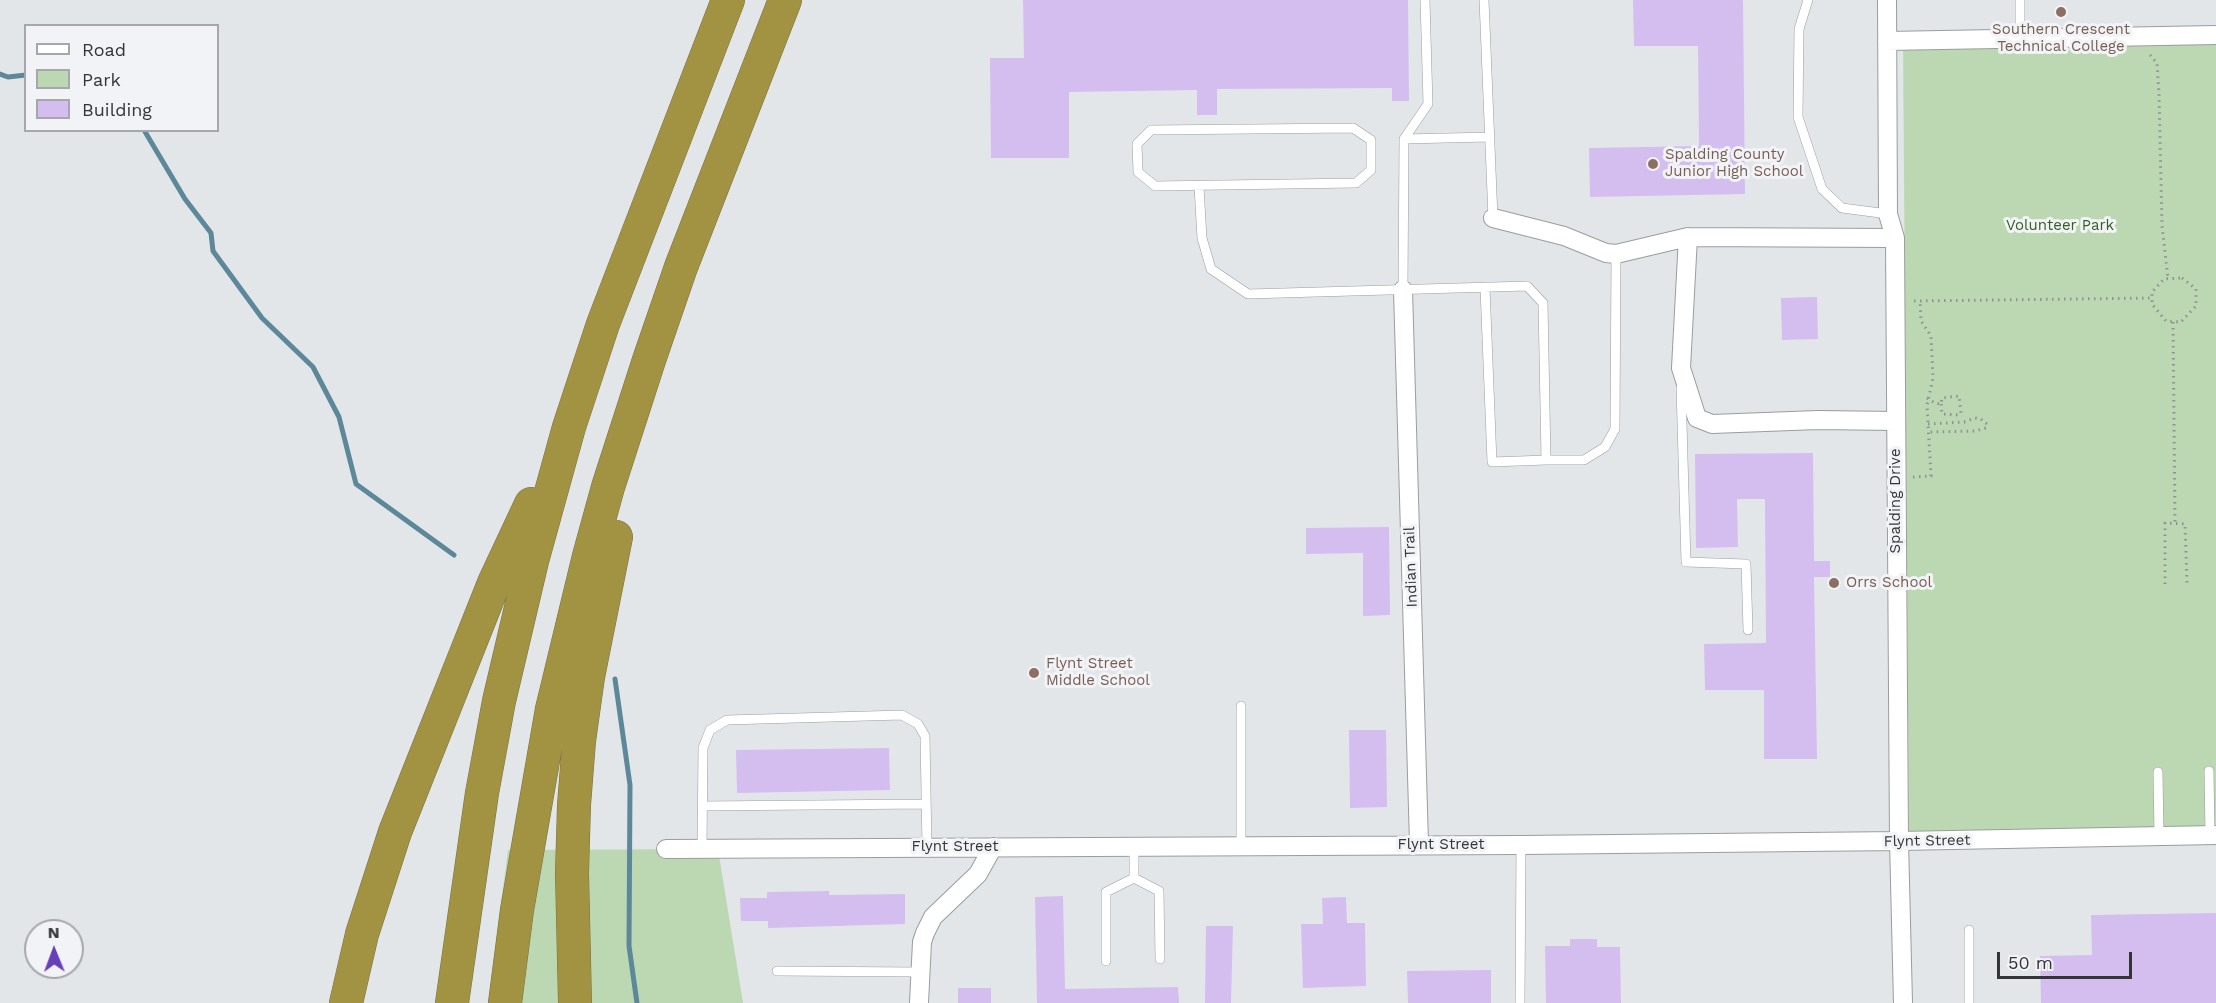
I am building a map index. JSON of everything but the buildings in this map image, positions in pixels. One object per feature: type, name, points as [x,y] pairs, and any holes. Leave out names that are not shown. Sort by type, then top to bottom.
[{"type":"highway","points":[[452,1003],[482,793],[499,701],[532,561],[569,427],[603,324],[728,0]]},
{"type":"highway","points":[[505,1003],[516,910],[552,709],[598,522],[649,360],[685,257],[785,0]]},
{"type":"highway","points":[[575,1003],[572,873],[579,741],[599,618],[626,491],[649,360]]},
{"type":"highway","points":[[346,1003],[362,934],[399,821],[494,583],[569,427]]},
{"type":"street","name":"Spalding Drive","points":[[1887,0],[1888,214],[1895,238],[1899,841],[1903,1003]]},
{"type":"street","points":[[1887,41],[2216,35]]},
{"type":"street","points":[[1493,218],[1564,236],[1606,253],[1616,254],[1688,237],[1895,238]]},
{"type":"street","points":[[1688,237],[1681,368],[1697,418],[1712,424],[1818,420],[1895,421]]},
{"type":"street","name":"Indian Trail","points":[[1403,290],[1419,844]]},
{"type":"street","name":"Flynt Street","points":[[666,849],[1521,845],[2213,835]]},
{"type":"street","points":[[919,1003],[922,942],[933,917],[978,874],[993,847]]},
{"type":"lane","points":[[1403,290],[1404,139],[1428,104],[1425,0]]},
{"type":"lane","points":[[1484,0],[1493,218]]},
{"type":"lane","points":[[1808,0],[1799,29],[1798,117],[1822,189],[1842,208],[1888,214]]},
{"type":"lane","points":[[2020,0],[2020,39]]},
{"type":"lane","points":[[1353,128],[1371,140],[1371,170],[1356,183],[1199,187],[1155,186],[1138,172],[1137,144],[1151,130],[1353,128]]},
{"type":"lane","points":[[1404,139],[1490,137]]},
{"type":"lane","points":[[1199,187],[1202,238],[1211,269],[1248,294],[1527,286],[1543,303],[1546,460]]},
{"type":"lane","points":[[1485,288],[1492,462],[1584,460],[1605,447],[1615,429],[1616,254]]},
{"type":"lane","points":[[1681,368],[1686,562],[1746,564],[1748,630]]},
{"type":"lane","points":[[1241,706],[1241,846]]},
{"type":"lane","points":[[702,849],[703,748],[710,730],[727,720],[902,715],[918,724],[925,736],[927,848]]},
{"type":"lane","points":[[2209,771],[2213,835]]},
{"type":"lane","points":[[2158,772],[2159,836]]},
{"type":"lane","points":[[702,806],[926,804]]},
{"type":"lane","points":[[1520,1003],[1521,845]]},
{"type":"lane","points":[[1134,846],[1134,878]]},
{"type":"lane","points":[[1134,878],[1159,891],[1160,959]]},
{"type":"lane","points":[[1106,961],[1106,892],[1134,878]]},
{"type":"lane","points":[[1969,930],[1969,1003]]},
{"type":"lane","points":[[777,971],[920,972]]},
{"type":"path","points":[[2144,46],[2157,63],[2162,235],[2168,279]]},
{"type":"path","points":[[2182,278],[2196,289],[2196,306],[2181,322],[2166,321],[2152,304],[2152,292],[2164,279],[2168,279],[2182,278]]},
{"type":"path","points":[[1895,301],[2152,298]]},
{"type":"path","points":[[1896,478],[1930,476],[1927,398],[1933,378],[1931,336],[1921,321],[1920,301]]},
{"type":"path","points":[[2173,322],[2175,523]]},
{"type":"path","points":[[1959,396],[1961,413],[1942,414],[1941,404],[1942,398],[1959,396]]},
{"type":"path","points":[[1927,398],[1935,404],[1941,404]]},
{"type":"path","points":[[1953,415],[1953,423]]},
{"type":"path","points":[[1928,424],[1953,423],[1974,418],[1987,423],[1986,428],[1975,431],[1929,432]]},
{"type":"path","points":[[2165,584],[2165,523],[2185,524],[2187,583]]},
{"type":"green space","name":"Volunteer Park","points":[[2216,37],[2216,834],[1909,843],[1903,40]]},
{"type":"green space","points":[[718,849],[743,1003],[488,1003],[508,850]]},
{"type":"waterway","points":[[0,74],[8,77],[24,75]]},
{"type":"waterway","points":[[145,132],[185,199],[211,233],[213,251],[262,318],[313,367],[339,417],[356,484],[454,555]]},
{"type":"waterway","points":[[615,679],[630,785],[629,946],[637,1003]]},
{"type":"place","name":"Southern Crescent Technical College","points":[[2061,12]]},
{"type":"place","name":"Spalding County Junior High School","points":[[1653,164]]},
{"type":"place","name":"Orrs School","points":[[1834,583]]},
{"type":"place","name":"Flynt Street Middle School","points":[[1034,673]]}]
